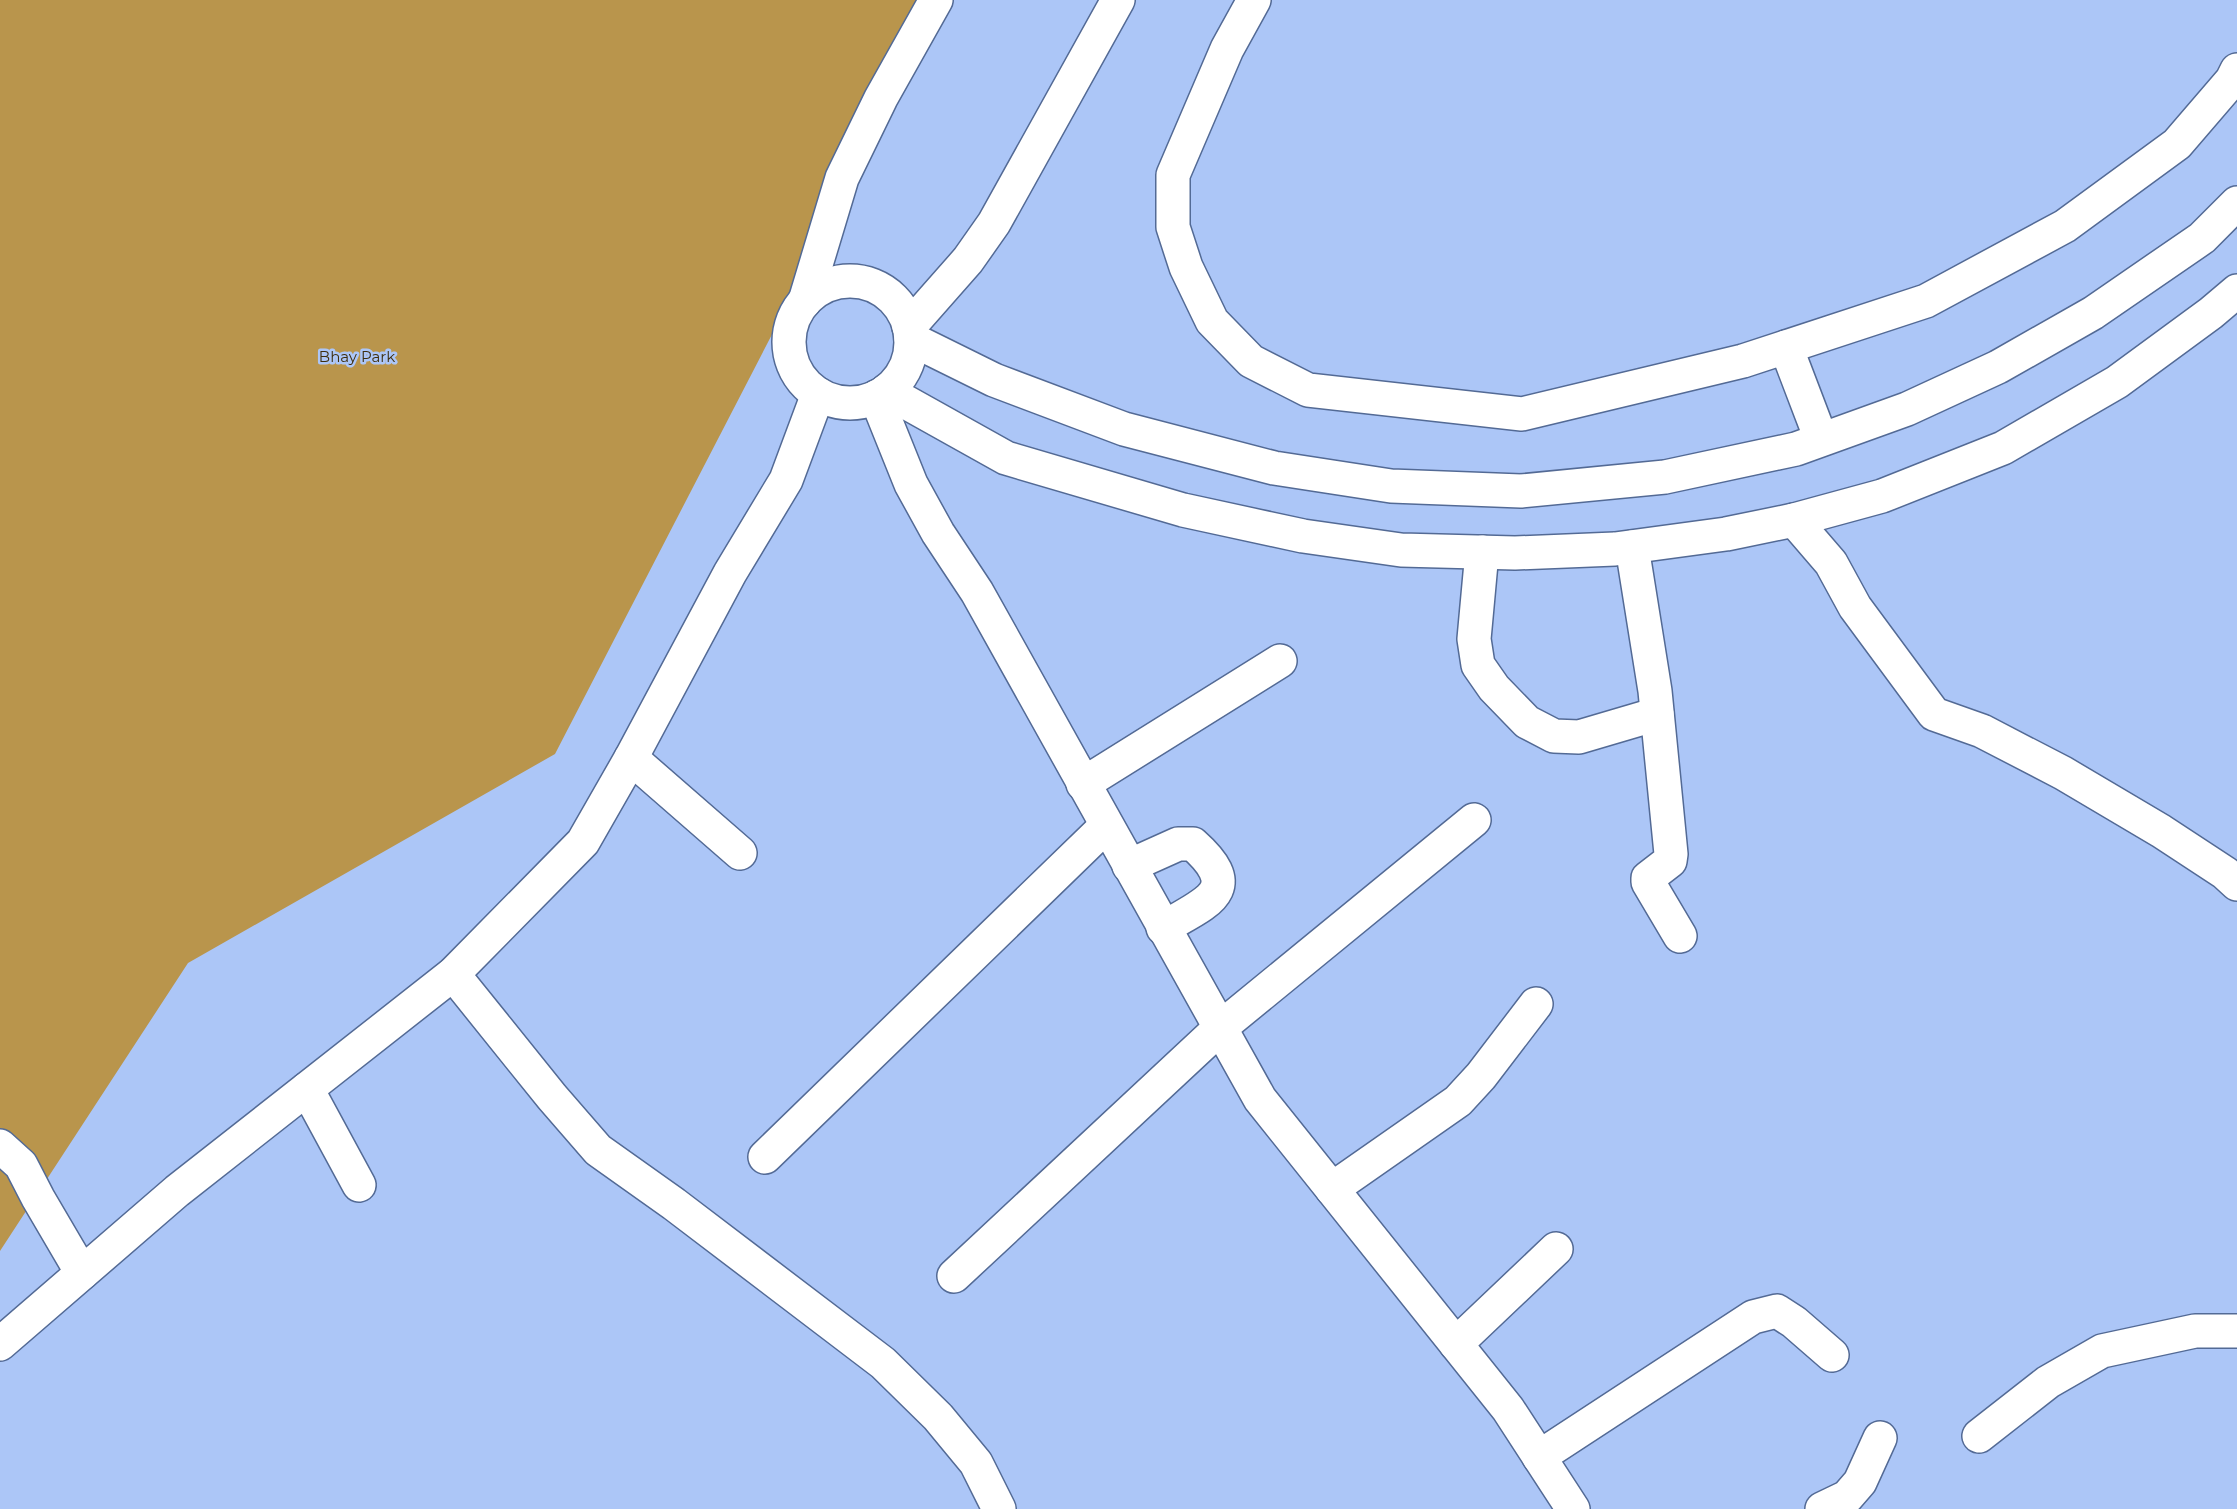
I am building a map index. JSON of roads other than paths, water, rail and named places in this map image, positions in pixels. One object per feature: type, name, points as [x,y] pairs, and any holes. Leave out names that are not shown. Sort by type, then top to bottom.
[{"type":"street","points":[[805,301],[814,293],[836,282],[860,281],[871,284],[892,297],[906,316],[910,333],[911,351],[902,374],[881,394],[852,403],[840,402],[818,394],[800,378],[794,367],[789,345],[793,321],[805,301],[842,178],[881,98],[936,0]]},
{"type":"street","points":[[910,333],[994,223],[1118,0]]},
{"type":"street","points":[[1254,0],[1227,49],[1173,175],[1173,227],[1186,267],[1212,321],[1251,362],[1308,390],[1522,414],[1743,361],[1926,301],[2065,226],[2177,144],[2232,80],[2237,70]]},
{"type":"street","points":[[910,333],[994,380],[1124,429],[1274,468],[1390,486],[1521,491],[1665,477],[1796,448],[1821,440],[1907,410],[1998,367],[2074,324],[2202,238],[2237,203]]},
{"type":"street","points":[[881,394],[1006,458],[1184,510],[1303,536],[1390,548],[1482,552],[1515,553],[1632,547],[1726,534],[1794,520],[1881,496],[2003,448],[2117,382],[2211,313],[2237,291]]},
{"type":"street","points":[[1786,347],[1821,440]]},
{"type":"street","points":[[0,1344],[177,1191],[453,974],[583,842],[631,758],[730,573],[786,480],[818,394]]},
{"type":"street","points":[[881,394],[911,484],[938,533],[977,592],[1260,1099],[1508,1409],[1573,1509]]},
{"type":"street","points":[[1794,520],[1831,563],[1855,607],[1934,714],[1982,731],[2062,773],[2161,831],[2225,873],[2237,884]]},
{"type":"street","points":[[1632,547],[1657,714],[1671,854],[1670,861],[1648,878],[1648,882],[1680,936]]},
{"type":"street","points":[[1482,552],[1474,639],[1478,665],[1494,688],[1527,722],[1554,736],[1579,737],[1657,714]]},
{"type":"street","points":[[1083,784],[1280,661]]},
{"type":"street","points":[[631,758],[740,853]]},
{"type":"street","points":[[954,1276],[1220,1028],[1474,820]]},
{"type":"street","points":[[765,1157],[1106,826]]},
{"type":"street","points":[[1129,866],[1178,844],[1193,844],[1206,856],[1216,872],[1218,887],[1214,897],[1163,928]]},
{"type":"street","points":[[453,974],[552,1097],[598,1150],[674,1204],[883,1362],[938,1417],[976,1463],[999,1509]]},
{"type":"street","points":[[1332,1189],[1458,1101],[1481,1076],[1536,1004]]},
{"type":"street","points":[[307,1089],[359,1185]]},
{"type":"street","points":[[0,1146],[21,1165],[82,1273]]},
{"type":"street","points":[[1456,1344],[1556,1249]]},
{"type":"street","points":[[1539,1457],[1753,1317],[1777,1311],[1794,1322],[1832,1355]]},
{"type":"street","points":[[1979,1436],[2048,1382],[2102,1351],[2195,1331],[2237,1331]]},
{"type":"street","points":[[1822,1509],[1847,1497],[1860,1482],[1880,1438]]},
{"type":"park label","name":"Bhay Park","points":[[357,357]]}]
